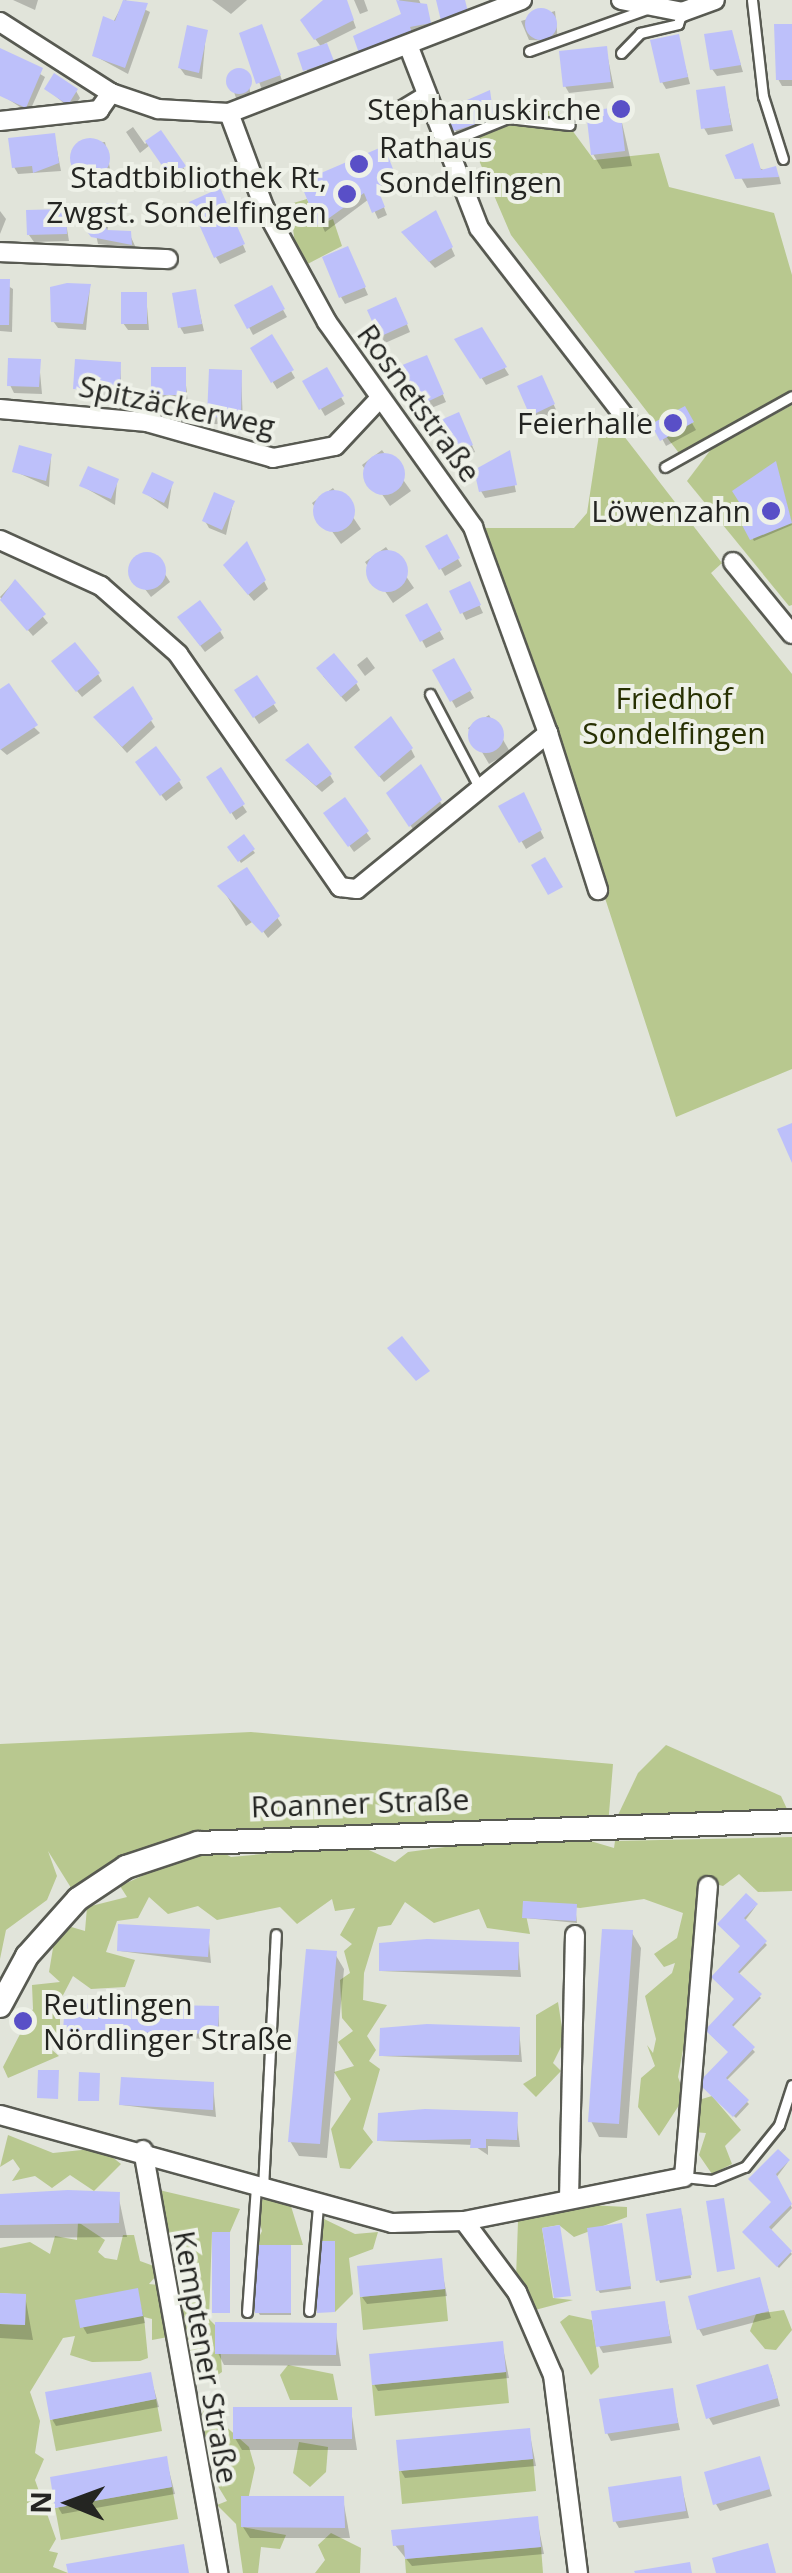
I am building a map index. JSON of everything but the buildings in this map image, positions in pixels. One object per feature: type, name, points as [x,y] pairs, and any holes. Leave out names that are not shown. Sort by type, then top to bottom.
[{"type":"street","points":[[0,22],[111,92],[158,109],[229,113],[410,50],[522,0]]},
{"type":"street","points":[[622,0],[682,12],[715,0]]},
{"type":"street","points":[[410,50],[422,93],[479,228],[628,422]]},
{"type":"street","points":[[0,121],[99,110],[111,92]]},
{"type":"street","name":"Rosnetstraße","points":[[229,113],[264,207],[380,398],[474,526],[548,733],[598,890]]},
{"type":"street","points":[[0,252],[168,260]]},
{"type":"street","name":"Spitzäckerweg","points":[[0,409],[147,422],[273,458],[335,446],[380,398]]},
{"type":"street","points":[[0,540],[101,586],[178,654],[340,886],[357,888],[478,785],[548,733]]},
{"type":"street","points":[[733,562],[790,628]]},
{"type":"street","name":"Roanner Straße","points":[[0,2006],[27,1956],[78,1899],[126,1868],[198,1843],[792,1821]]},
{"type":"street","points":[[0,2116],[143,2150],[318,2207],[392,2223],[464,2220],[684,2177],[708,1886]]},
{"type":"street","points":[[568,2199],[576,1935]]},
{"type":"street","name":"Kemptener Straße","points":[[143,2150],[218,2573]]},
{"type":"street","points":[[464,2220],[518,2292],[554,2376],[578,2573]]},
{"type":"lane","points":[[752,0],[763,96],[783,160]]},
{"type":"lane","points":[[529,51],[652,6]]},
{"type":"lane","points":[[621,53],[640,33],[678,24],[682,12]]},
{"type":"lane","points":[[396,108],[422,93]]},
{"type":"lane","points":[[443,144],[508,118],[570,125]]},
{"type":"lane","points":[[665,467],[792,396]]},
{"type":"lane","points":[[430,694],[478,785]]},
{"type":"lane","points":[[247,2312],[260,2187],[276,1934]]},
{"type":"lane","points":[[684,2177],[712,2180],[745,2167],[779,2124],[792,2085]]},
{"type":"lane","points":[[308,2311],[318,2207]]},
{"type":"green space","points":[[508,111],[558,111],[594,160],[659,153],[669,187],[774,213],[792,275],[792,393],[682,457],[511,235],[469,137]]},
{"type":"green space","points":[[307,199],[318,225],[333,219],[342,246],[298,269],[290,204]]},
{"type":"green space","points":[[792,405],[789,606],[687,481],[712,448]]},
{"type":"green space","name":"Friedhof Sondelfingen","points":[[610,418],[722,563],[711,573],[792,674],[792,1069],[676,1117],[485,528],[574,528],[587,513],[600,428]]},
{"type":"green space","points":[[251,1732],[613,1764],[608,1826],[198,1843],[78,1899],[48,1851],[57,1876],[47,1900],[6,1930],[0,1959],[0,1744]]},
{"type":"green space","points":[[666,1745],[781,1796],[787,1809],[618,1815],[638,1773]]},
{"type":"green space","points":[[792,1837],[792,1891],[758,1892],[739,1874],[723,1886],[700,1880],[697,1973],[678,2077],[685,2096],[659,2136],[638,2107],[641,2078],[655,2066],[647,2045],[653,2053],[656,2039],[645,1996],[672,1973],[675,1963],[664,1967],[654,1954],[677,1938],[683,1913],[644,1899],[580,1908],[523,1901],[530,1934],[487,1928],[479,1909],[434,1923],[405,1902],[391,1925],[378,1927],[364,1973],[363,2000],[387,2005],[367,2036],[376,2050],[369,2061],[380,2069],[363,2129],[373,2142],[350,2169],[340,2168],[331,2129],[351,2099],[334,2072],[354,2066],[338,2042],[353,2031],[342,2018],[340,1980],[350,1973],[344,1951],[352,1944],[340,1935],[355,1908],[335,1911],[332,1899],[297,1924],[280,1907],[217,1920],[198,1906],[168,1914],[149,1897],[138,1918],[117,1921],[106,1952],[135,1960],[125,1987],[91,1989],[73,1976],[60,2001],[60,2037],[44,2043],[59,2056],[8,2078],[3,2067],[33,2009],[32,1985],[60,1982],[49,1972],[55,1936],[68,1926],[85,1931],[87,1907],[127,1897],[120,1886],[209,1845],[231,1857],[358,1845],[395,1862],[408,1852],[475,1843],[587,1840],[614,1848],[615,1841]]},
{"type":"green space","points":[[558,2002],[564,2041],[553,2063],[561,2071],[536,2097],[523,2084],[536,2076],[536,2015]]},
{"type":"green space","points":[[712,2096],[741,2130],[725,2146],[732,2164],[712,2174],[699,2155],[706,2133],[693,2132],[685,2104]]},
{"type":"green space","points":[[8,2135],[53,2153],[101,2148],[121,2164],[94,2191],[70,2175],[52,2188],[35,2176],[12,2181],[20,2169],[13,2159],[0,2167]]},
{"type":"green space","points":[[159,2190],[240,2209],[230,2232],[212,2232],[209,2319],[219,2329],[222,2372],[213,2378],[196,2366],[200,2347],[192,2354],[168,2337],[152,2340],[152,2319],[144,2317],[148,2358],[140,2361],[92,2362],[70,2355],[75,2336],[63,2338],[30,2392],[40,2421],[35,2453],[44,2459],[35,2480],[56,2539],[49,2551],[58,2553],[53,2567],[68,2573],[0,2573],[0,2324],[25,2325],[26,2295],[0,2293],[0,2248],[30,2242],[50,2254],[55,2236],[77,2240],[78,2222],[105,2240],[98,2252],[105,2258],[117,2260],[123,2235],[134,2235],[140,2261],[162,2269],[149,2284],[178,2287],[191,2280],[183,2231],[165,2234]]},
{"type":"green space","points":[[253,2198],[290,2203],[303,2245],[255,2245],[262,2231]]},
{"type":"green space","points":[[587,2205],[627,2207],[627,2217],[574,2237],[559,2225],[542,2228],[553,2298],[573,2300],[535,2310],[516,2278],[518,2221],[526,2212]]},
{"type":"green space","points":[[322,2218],[355,2234],[378,2232],[373,2249],[349,2258],[353,2294],[335,2312],[335,2241],[318,2241],[312,2256],[310,2230]]},
{"type":"green space","points":[[445,2289],[448,2321],[363,2330],[360,2297]]},
{"type":"green space","points":[[784,2310],[792,2330],[776,2350],[765,2349],[750,2331],[756,2314]]},
{"type":"green space","points":[[569,2315],[592,2320],[599,2367],[591,2375],[560,2322]]},
{"type":"green space","points":[[288,2365],[333,2374],[338,2400],[290,2400],[280,2375]]},
{"type":"green space","points":[[506,2372],[509,2403],[375,2416],[372,2385]]},
{"type":"green space","points":[[156,2399],[162,2431],[56,2451],[50,2420]]},
{"type":"green space","points":[[205,2408],[249,2447],[255,2468],[242,2527],[286,2535],[280,2549],[261,2547],[258,2573],[243,2573],[236,2524],[217,2505],[227,2501],[213,2478],[224,2465],[197,2423]]},
{"type":"green space","points":[[299,2442],[328,2447],[326,2472],[310,2487],[293,2473]]},
{"type":"green space","points":[[533,2459],[536,2491],[402,2504],[399,2471]]},
{"type":"green space","points":[[172,2487],[178,2519],[61,2540],[55,2508]]},
{"type":"green space","points":[[331,2533],[361,2548],[360,2573],[315,2573],[325,2560],[318,2545]]},
{"type":"green space","points":[[541,2547],[543,2573],[406,2573],[405,2559]]},
{"type":"place","name":"Stephanuskirche","points":[[621,109]]},
{"type":"place","name":"Rathaus Sondelfingen","points":[[359,164]]},
{"type":"place","name":"Stadtbibliothek Rt, Zwgst. Sondelfingen","points":[[347,194]]},
{"type":"place","name":"Feierhalle","points":[[673,423]]},
{"type":"place","name":"Löwenzahn","points":[[771,511]]},
{"type":"place","name":"Reutlingen Nördlinger Straße","points":[[23,2021]]}]
